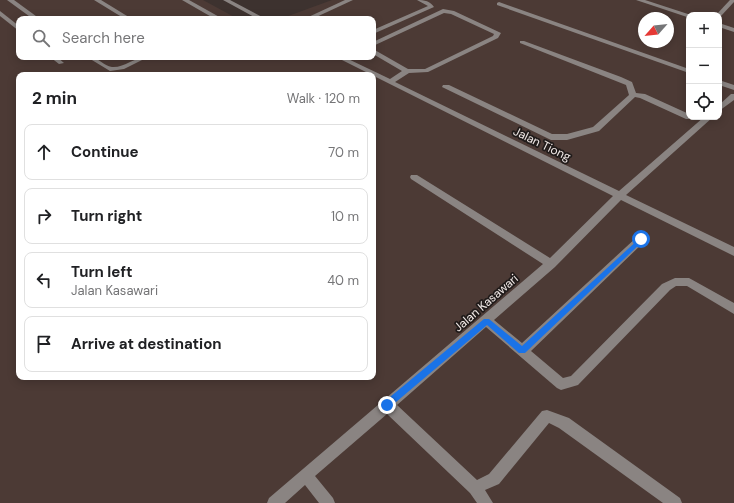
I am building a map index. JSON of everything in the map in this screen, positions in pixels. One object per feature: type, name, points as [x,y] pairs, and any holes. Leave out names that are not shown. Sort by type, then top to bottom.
[{"type":"street","points":[[10,0],[33,16]]},
{"type":"street","points":[[97,0],[124,16]]},
{"type":"street","points":[[185,0],[214,16]]},
{"type":"street","points":[[226,0],[257,16]]},
{"type":"street","points":[[314,16],[350,0]]},
{"type":"street","points":[[376,31],[431,7],[429,4],[420,0]]},
{"type":"street","points":[[639,0],[686,15]]},
{"type":"street","points":[[722,12],[733,0]]},
{"type":"street","points":[[499,4],[686,70]]},
{"type":"street","points":[[376,43],[443,11],[452,12],[498,33],[496,37],[426,71],[407,71],[376,53]]},
{"type":"street","points":[[0,13],[16,26]]},
{"type":"street","points":[[722,26],[734,30]]},
{"type":"street","points":[[522,42],[629,84],[632,95]]},
{"type":"street","points":[[57,60],[61,63]]},
{"type":"street","points":[[95,60],[110,69],[122,68],[139,60]]},
{"type":"street","name":"Jalan Tiong","points":[[344,60],[365,72]]},
{"type":"street","points":[[390,82],[407,71]]},
{"type":"street","name":"Jalan Tiong","points":[[377,79],[390,82],[734,252]]},
{"type":"street","points":[[722,83],[734,88]]},
{"type":"street","points":[[446,87],[551,137],[567,137],[596,129],[632,95],[642,96],[686,115]]},
{"type":"street","points":[[722,106],[734,96]]},
{"type":"street","name":"Jalan Kasawari","points":[[274,503],[487,321],[551,264],[620,196],[706,120]]},
{"type":"street","points":[[414,177],[551,264]]},
{"type":"street","points":[[522,351],[641,239]]},
{"type":"street","points":[[487,321],[561,384],[574,381],[666,287],[675,282],[689,282],[734,309]]},
{"type":"street","points":[[387,405],[475,488],[486,503]]},
{"type":"street","points":[[475,488],[494,479],[547,416],[564,423],[675,503]]},
{"type":"street","points":[[306,476],[328,503]]},
{"type":"shaded area","points":[[0,0],[203,0],[232,16],[16,16],[16,60],[376,60],[376,16],[288,16],[332,0],[734,0],[734,503],[0,503]]},
{"type":"route","points":[[387,405],[487,321],[522,351],[641,239]]}]
